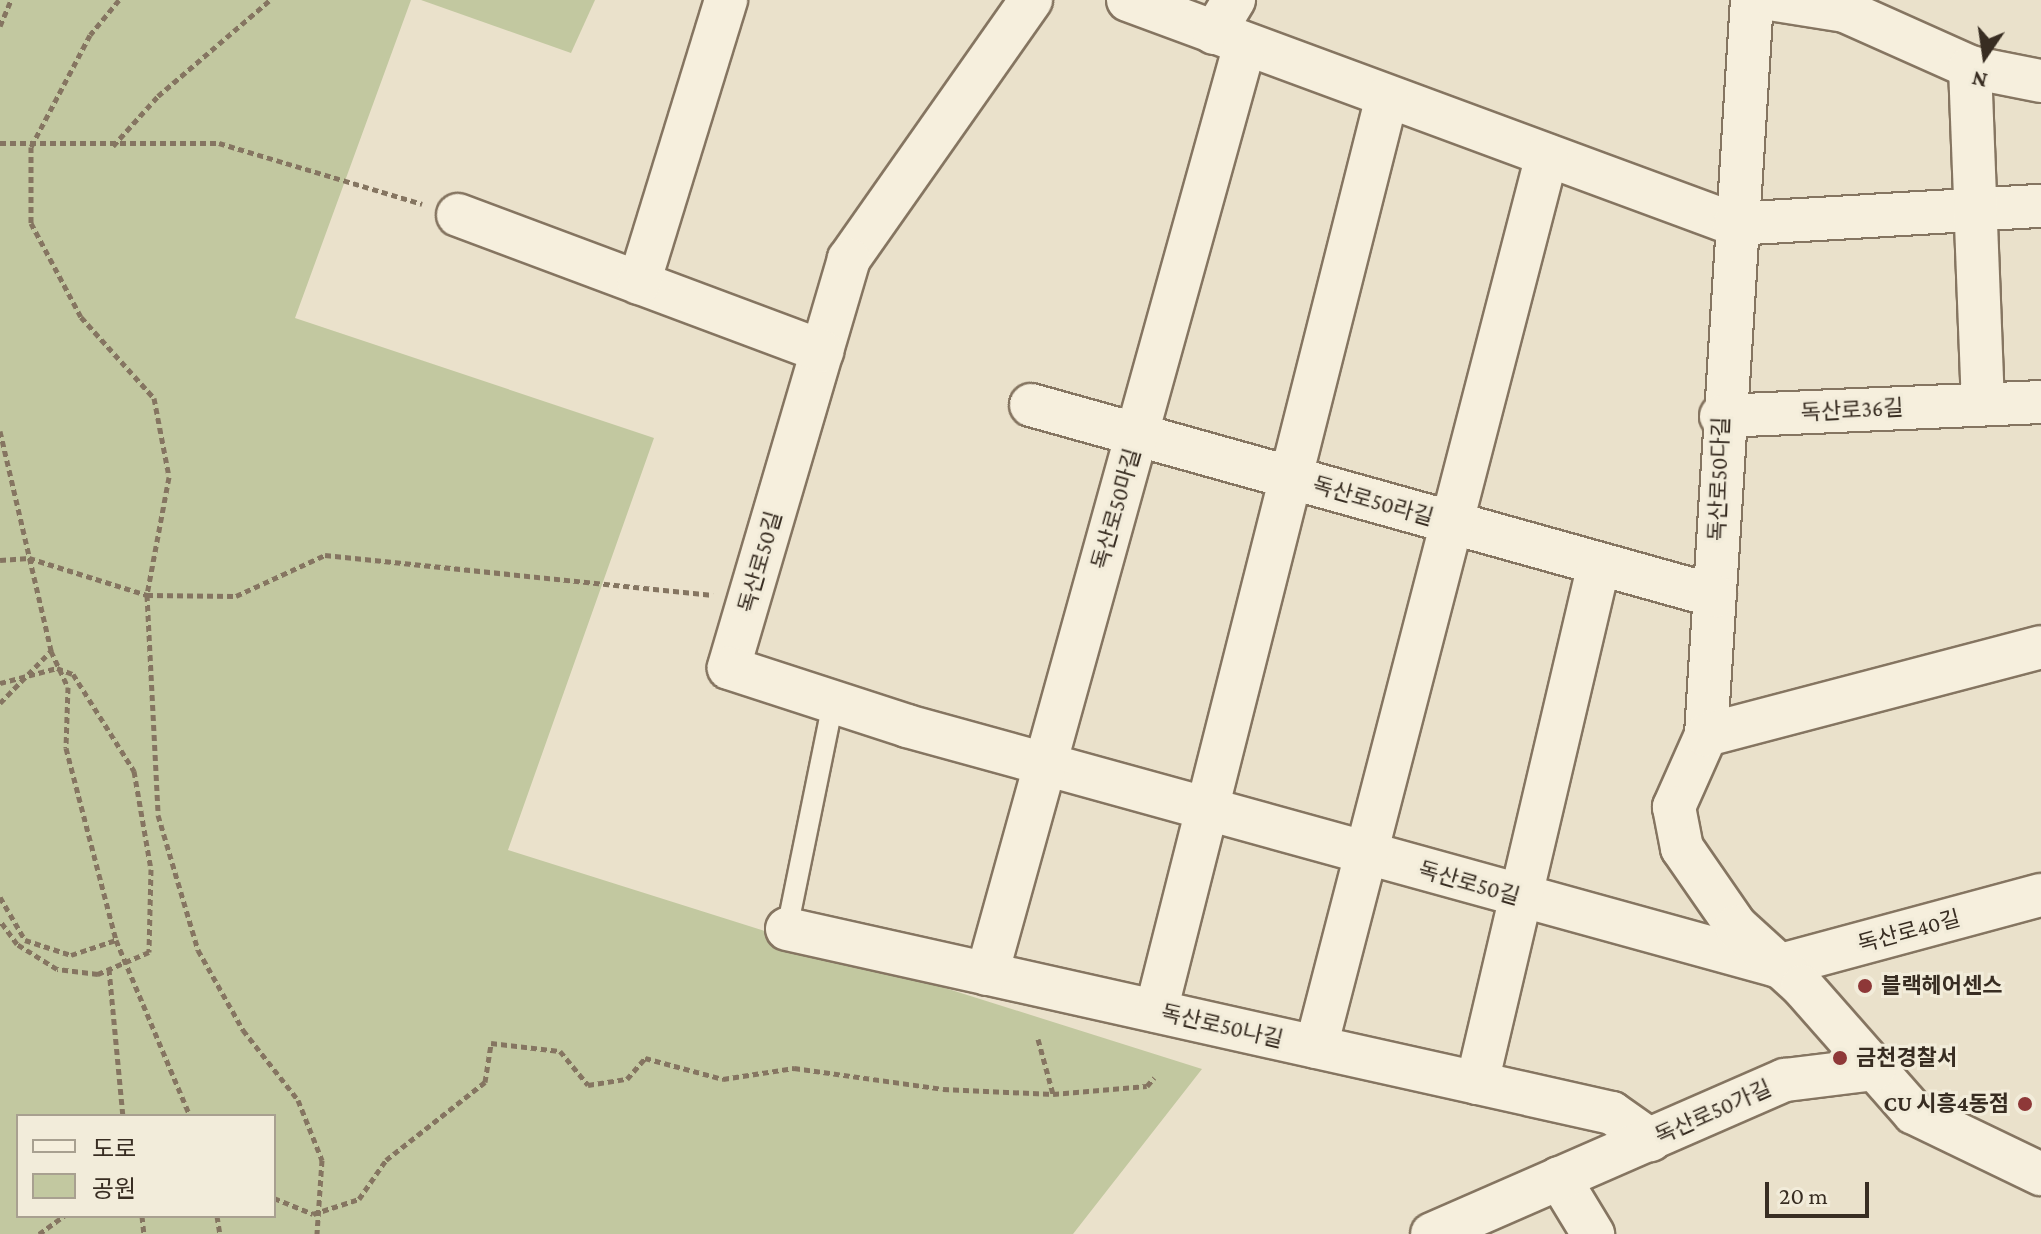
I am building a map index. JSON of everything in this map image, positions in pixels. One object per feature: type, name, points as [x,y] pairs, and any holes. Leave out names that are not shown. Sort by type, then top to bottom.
[{"type":"street","points":[[639,283],[726,0]]},
{"type":"street","name":"독산로50길","points":[[1031,0],[849,259],[729,668],[1045,765],[1777,966]]},
{"type":"street","points":[[1128,0],[1231,26],[1387,97],[1734,224],[2041,206]]},
{"type":"street","name":"독산로50다길","points":[[1752,0],[1721,416],[1715,596],[1706,735],[1674,807],[1682,848],[1736,926],[1777,966]]},
{"type":"street","points":[[1776,0],[1845,11],[1970,67],[2041,81]]},
{"type":"street","name":"독산로50마길","points":[[987,974],[1137,435],[1231,26]]},
{"type":"street","points":[[1970,67],[1983,404]]},
{"type":"street","points":[[1156,1011],[1387,97]]},
{"type":"street","points":[[1316,1047],[1547,155]]},
{"type":"street","points":[[458,215],[822,351]]},
{"type":"street","name":"독산로36길","points":[[1721,416],[2041,402]]},
{"type":"street","name":"독산로50라길","points":[[1031,405],[1715,596]]},
{"type":"street","points":[[1477,1083],[1599,564]]},
{"type":"street","points":[[1706,735],[2041,647]]},
{"type":"street","name":"독산로40길","points":[[1777,966],[2041,895]]},
{"type":"street","name":"독산로50나길","points":[[787,929],[1612,1113],[1650,1140]]},
{"type":"street","points":[[1777,966],[1914,1113],[2035,1168]]},
{"type":"street","name":"독산로50가길","points":[[1432,1234],[1785,1080],[1874,1069]]},
{"type":"street","points":[[1559,1178],[1593,1234]]},
{"type":"lane","points":[[787,929],[833,702]]},
{"type":"path","points":[[0,26],[11,0]]},
{"type":"path","points":[[119,0],[90,35],[31,147],[31,223],[81,317],[154,398],[169,477],[147,595],[158,815],[174,875],[205,963],[243,1030],[298,1100],[322,1160],[313,1214],[317,1234]]},
{"type":"path","points":[[113,146],[270,0]]},
{"type":"path","points":[[0,143],[31,147],[219,143],[458,215]]},
{"type":"path","points":[[0,431],[51,651],[68,687],[66,748],[116,940],[189,1114]]},
{"type":"path","points":[[0,560],[29,558],[147,595],[236,596],[325,555],[750,598]]},
{"type":"path","points":[[0,703],[51,651]]},
{"type":"path","points":[[0,683],[57,668]]},
{"type":"path","points":[[0,921],[17,944],[57,969],[109,969],[149,952],[151,869],[134,771],[86,690],[57,668]]},
{"type":"path","points":[[0,897],[25,940],[71,955],[116,940]]},
{"type":"path","points":[[109,969],[123,1114]]},
{"type":"path","points":[[1038,1039],[1053,1094]]},
{"type":"path","points":[[276,1199],[313,1214],[359,1199],[386,1160],[485,1082],[491,1043],[560,1051],[588,1085],[627,1079],[645,1058],[723,1079],[794,1068],[943,1089],[1053,1094],[1147,1086],[1154,1078]]},
{"type":"path","points":[[39,1234],[61,1218]]},
{"type":"green space","points":[[0,0],[411,0],[295,318],[654,438],[508,850],[1202,1069],[1073,1234],[0,1234]]},
{"type":"green space","points":[[421,0],[595,0],[571,53]]},
{"type":"place","name":"블랙헤어센스","points":[[1865,986]]},
{"type":"place","name":"금천경찰서","points":[[1840,1058]]},
{"type":"place","name":"CU 시흥4동점","points":[[2025,1104]]}]
